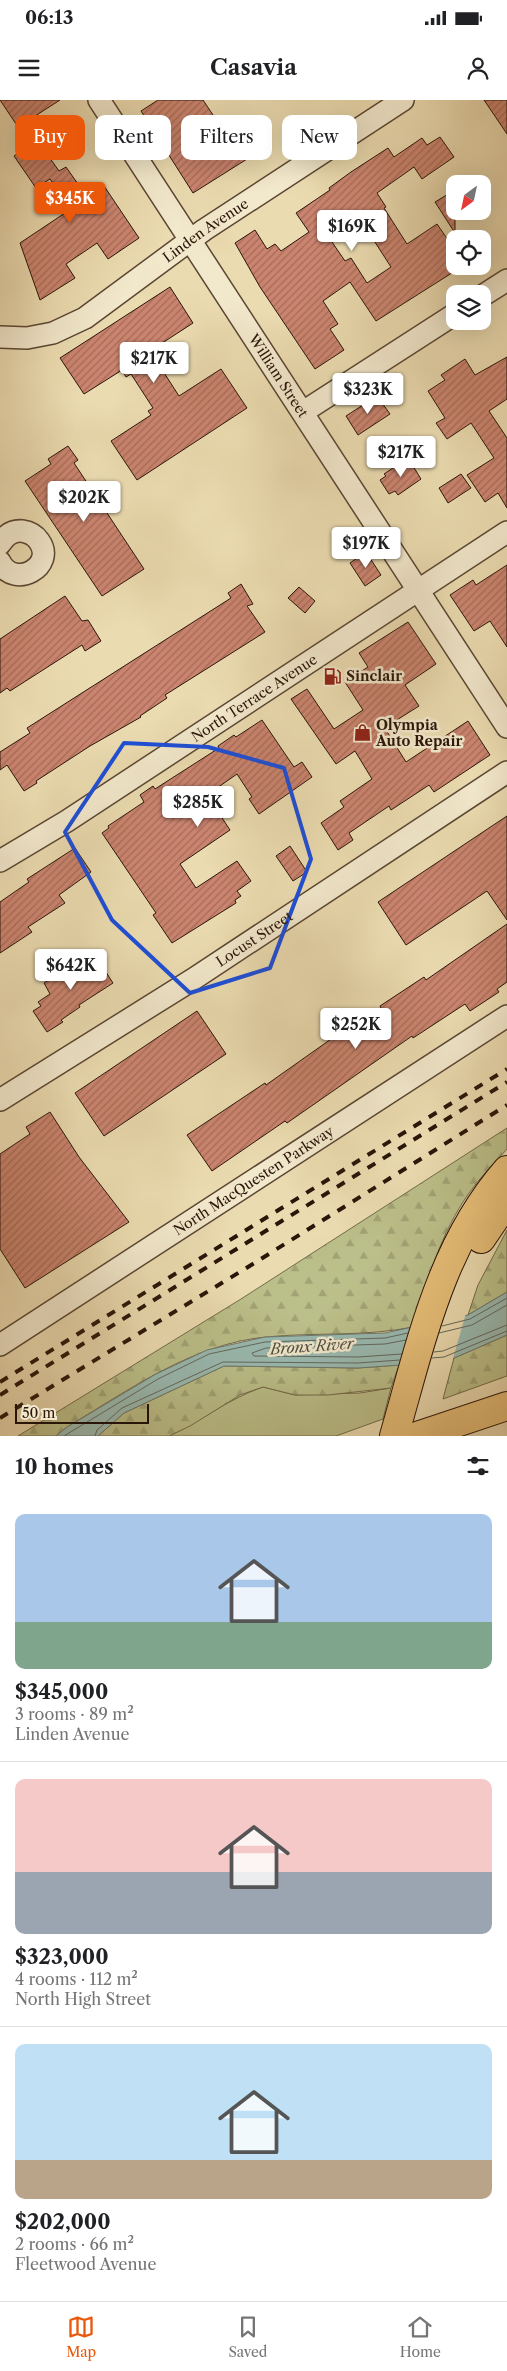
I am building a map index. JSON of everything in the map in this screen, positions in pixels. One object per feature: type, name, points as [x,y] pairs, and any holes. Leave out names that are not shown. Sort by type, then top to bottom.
[{"type":"highway","points":[[413,1436],[458,1242],[489,1192],[507,1170]]},
{"type":"highway","points":[[394,1436],[444,1296],[507,1201]]},
{"type":"highway","points":[[417,1436],[506,1406]]},
{"type":"street","name":"William Street","points":[[99,100],[507,727]]},
{"type":"street","name":"Linden Avenue","points":[[0,337],[27,338],[53,333],[85,318],[190,240],[403,100]]},
{"type":"street","points":[[491,290],[507,280]]},
{"type":"street","points":[[303,412],[446,320]]},
{"type":"street","points":[[0,543],[11,533],[25,531],[37,539],[43,552],[39,565],[28,575],[12,574],[0,562]]},
{"type":"street","name":"North Terrace Avenue","points":[[0,861],[67,821],[507,532]]},
{"type":"street","name":"Locust Street","points":[[0,1100],[192,980],[507,772]]},
{"type":"street","name":"North MacQuesten Parkway","points":[[0,1345],[507,1016]]},
{"type":"highlighted area","points":[[124,743],[208,747],[284,768],[311,859],[270,968],[190,993],[112,920],[65,832]]},
{"type":"green space","points":[[507,1128],[507,1149],[469,1193],[450,1224],[429,1274],[413,1327],[376,1332],[266,1337],[239,1341],[212,1349],[162,1371],[67,1427],[56,1436],[18,1436],[241,1299]]},
{"type":"green space","points":[[507,1230],[507,1292],[468,1315],[478,1285]]},
{"type":"green space","points":[[507,1335],[507,1376],[443,1399],[454,1358]]},
{"type":"green space","points":[[399,1365],[391,1388],[328,1395],[295,1395],[263,1387],[240,1395],[190,1426],[169,1436],[98,1436],[124,1413],[224,1366],[358,1368]]},
{"type":"green space","points":[[263,1387],[295,1395],[360,1393],[391,1388],[383,1419],[336,1436],[169,1436],[226,1404]]},
{"type":"water","name":"Bronx River","points":[[507,1292],[507,1335],[445,1362],[358,1368],[224,1366],[124,1413],[98,1436],[56,1436],[67,1427],[156,1374],[207,1350],[265,1337],[385,1333],[468,1315]]},
{"type":"pier","points":[[466,1313],[452,1362],[446,1365],[403,1367],[415,1324]]},
{"type":"building","points":[[0,100],[60,100],[37,115],[15,115],[15,122]]},
{"type":"building","points":[[158,100],[203,100],[213,115],[181,115],[181,160],[245,160],[193,193],[171,158],[171,115],[144,115],[141,111]]},
{"type":"building","points":[[484,100],[507,100],[507,134]]},
{"type":"building","points":[[440,137],[454,157],[422,179],[414,167],[377,193],[386,207],[384,208],[407,244],[437,224],[446,237],[446,275],[449,275],[376,321],[350,282],[323,301],[338,324],[330,329],[344,350],[315,369],[260,287],[235,243],[255,230],[267,249],[275,244],[281,251],[309,232],[296,213],[330,190],[329,188],[351,172],[388,148],[394,157],[422,138],[427,145]],"holes":[[[344,210],[357,230],[364,225],[391,267],[367,283],[351,258],[345,261],[321,226]]]},
{"type":"building","points":[[17,160],[51,160],[59,171],[66,167],[85,194],[102,183],[139,238],[108,259],[97,243],[66,264],[75,278],[40,300],[20,243],[71,209],[50,179],[36,188]]},
{"type":"building","points":[[446,195],[446,219],[435,202]]},
{"type":"building","points":[[447,220],[455,220],[455,230]]},
{"type":"building","points":[[170,287],[193,323],[150,351],[179,396],[221,369],[247,408],[137,480],[111,441],[151,415],[148,411],[153,408],[131,374],[126,377],[122,370],[84,394],[60,358]]},
{"type":"building","points":[[507,357],[507,399],[489,411],[507,438],[507,508],[498,493],[485,502],[467,475],[494,458],[471,423],[447,439],[436,423],[445,418],[428,391],[445,380],[441,375],[465,359],[475,375]]},
{"type":"building","points":[[377,396],[390,414],[358,435],[346,416]]},
{"type":"building","points":[[68,446],[78,460],[74,463],[144,569],[102,596],[25,481],[51,464],[48,459]]},
{"type":"building","points":[[408,458],[421,479],[398,495],[395,491],[389,494],[380,480],[386,476],[384,474]]},
{"type":"building","points":[[461,474],[471,488],[448,503],[439,488]]},
{"type":"building","points":[[366,552],[381,575],[365,586],[350,563]]},
{"type":"building","points":[[507,565],[507,647],[490,621],[474,631],[450,595],[473,580],[476,585]]},
{"type":"building","points":[[241,584],[253,604],[247,606],[265,632],[165,695],[167,698],[141,717],[90,746],[36,781],[37,783],[24,791],[7,765],[0,770],[0,752],[30,733],[27,728],[231,598],[228,593]]},
{"type":"building","points":[[299,587],[315,601],[305,613],[288,598]]},
{"type":"building","points":[[65,596],[82,621],[88,620],[101,641],[85,651],[82,645],[10,691],[7,688],[0,693],[0,639]]},
{"type":"building","points":[[408,622],[436,664],[405,685],[419,706],[384,728],[406,762],[468,721],[490,755],[434,792],[429,785],[391,810],[389,806],[349,833],[353,840],[338,850],[321,823],[344,807],[340,801],[372,779],[355,751],[336,764],[291,699],[307,689],[334,729],[363,710],[345,682],[368,667],[359,653]]},
{"type":"building","points":[[262,720],[294,767],[302,762],[312,777],[259,814],[249,799],[252,797],[237,774],[207,795],[230,830],[180,864],[196,888],[237,861],[251,881],[237,891],[241,896],[235,900],[236,903],[172,943],[153,915],[156,913],[102,833],[109,828],[108,826],[144,802],[140,795],[153,786],[155,789],[219,748],[218,746],[234,735],[236,737]]},
{"type":"building","points":[[507,816],[507,920],[487,891],[406,945],[378,902]]},
{"type":"building","points":[[290,846],[307,872],[293,881],[276,856]]},
{"type":"building","points":[[75,848],[91,872],[59,895],[65,903],[28,927],[32,932],[0,953],[0,902],[29,882],[27,879]]},
{"type":"building","points":[[507,924],[507,982],[497,989],[499,992],[470,1011],[465,1004],[413,1038],[412,1036],[287,1123],[285,1121],[212,1171],[187,1135],[265,1083],[266,1085],[358,1020],[360,1022],[381,1008],[380,1006],[424,977],[426,980]]},
{"type":"building","points":[[96,957],[113,983],[79,1005],[80,1007],[61,1020],[63,1022],[47,1032],[33,1011],[41,1006],[38,1002],[50,994],[44,983],[81,959],[85,964]]},
{"type":"building","points":[[197,1011],[226,1054],[104,1136],[75,1093]]},
{"type":"building","points":[[50,1112],[79,1157],[129,1222],[25,1288],[0,1249],[0,1154],[30,1134],[26,1127]]},
{"type":"railway","points":[[0,1382],[507,1069]]},
{"type":"railway","points":[[0,1395],[507,1082]]},
{"type":"railway","points":[[0,1418],[248,1267],[507,1105]]},
{"type":"place","name":"Sinclair","points":[[332,676]]},
{"type":"place","name":"Olympia Auto Repair","points":[[362,733]]}]
